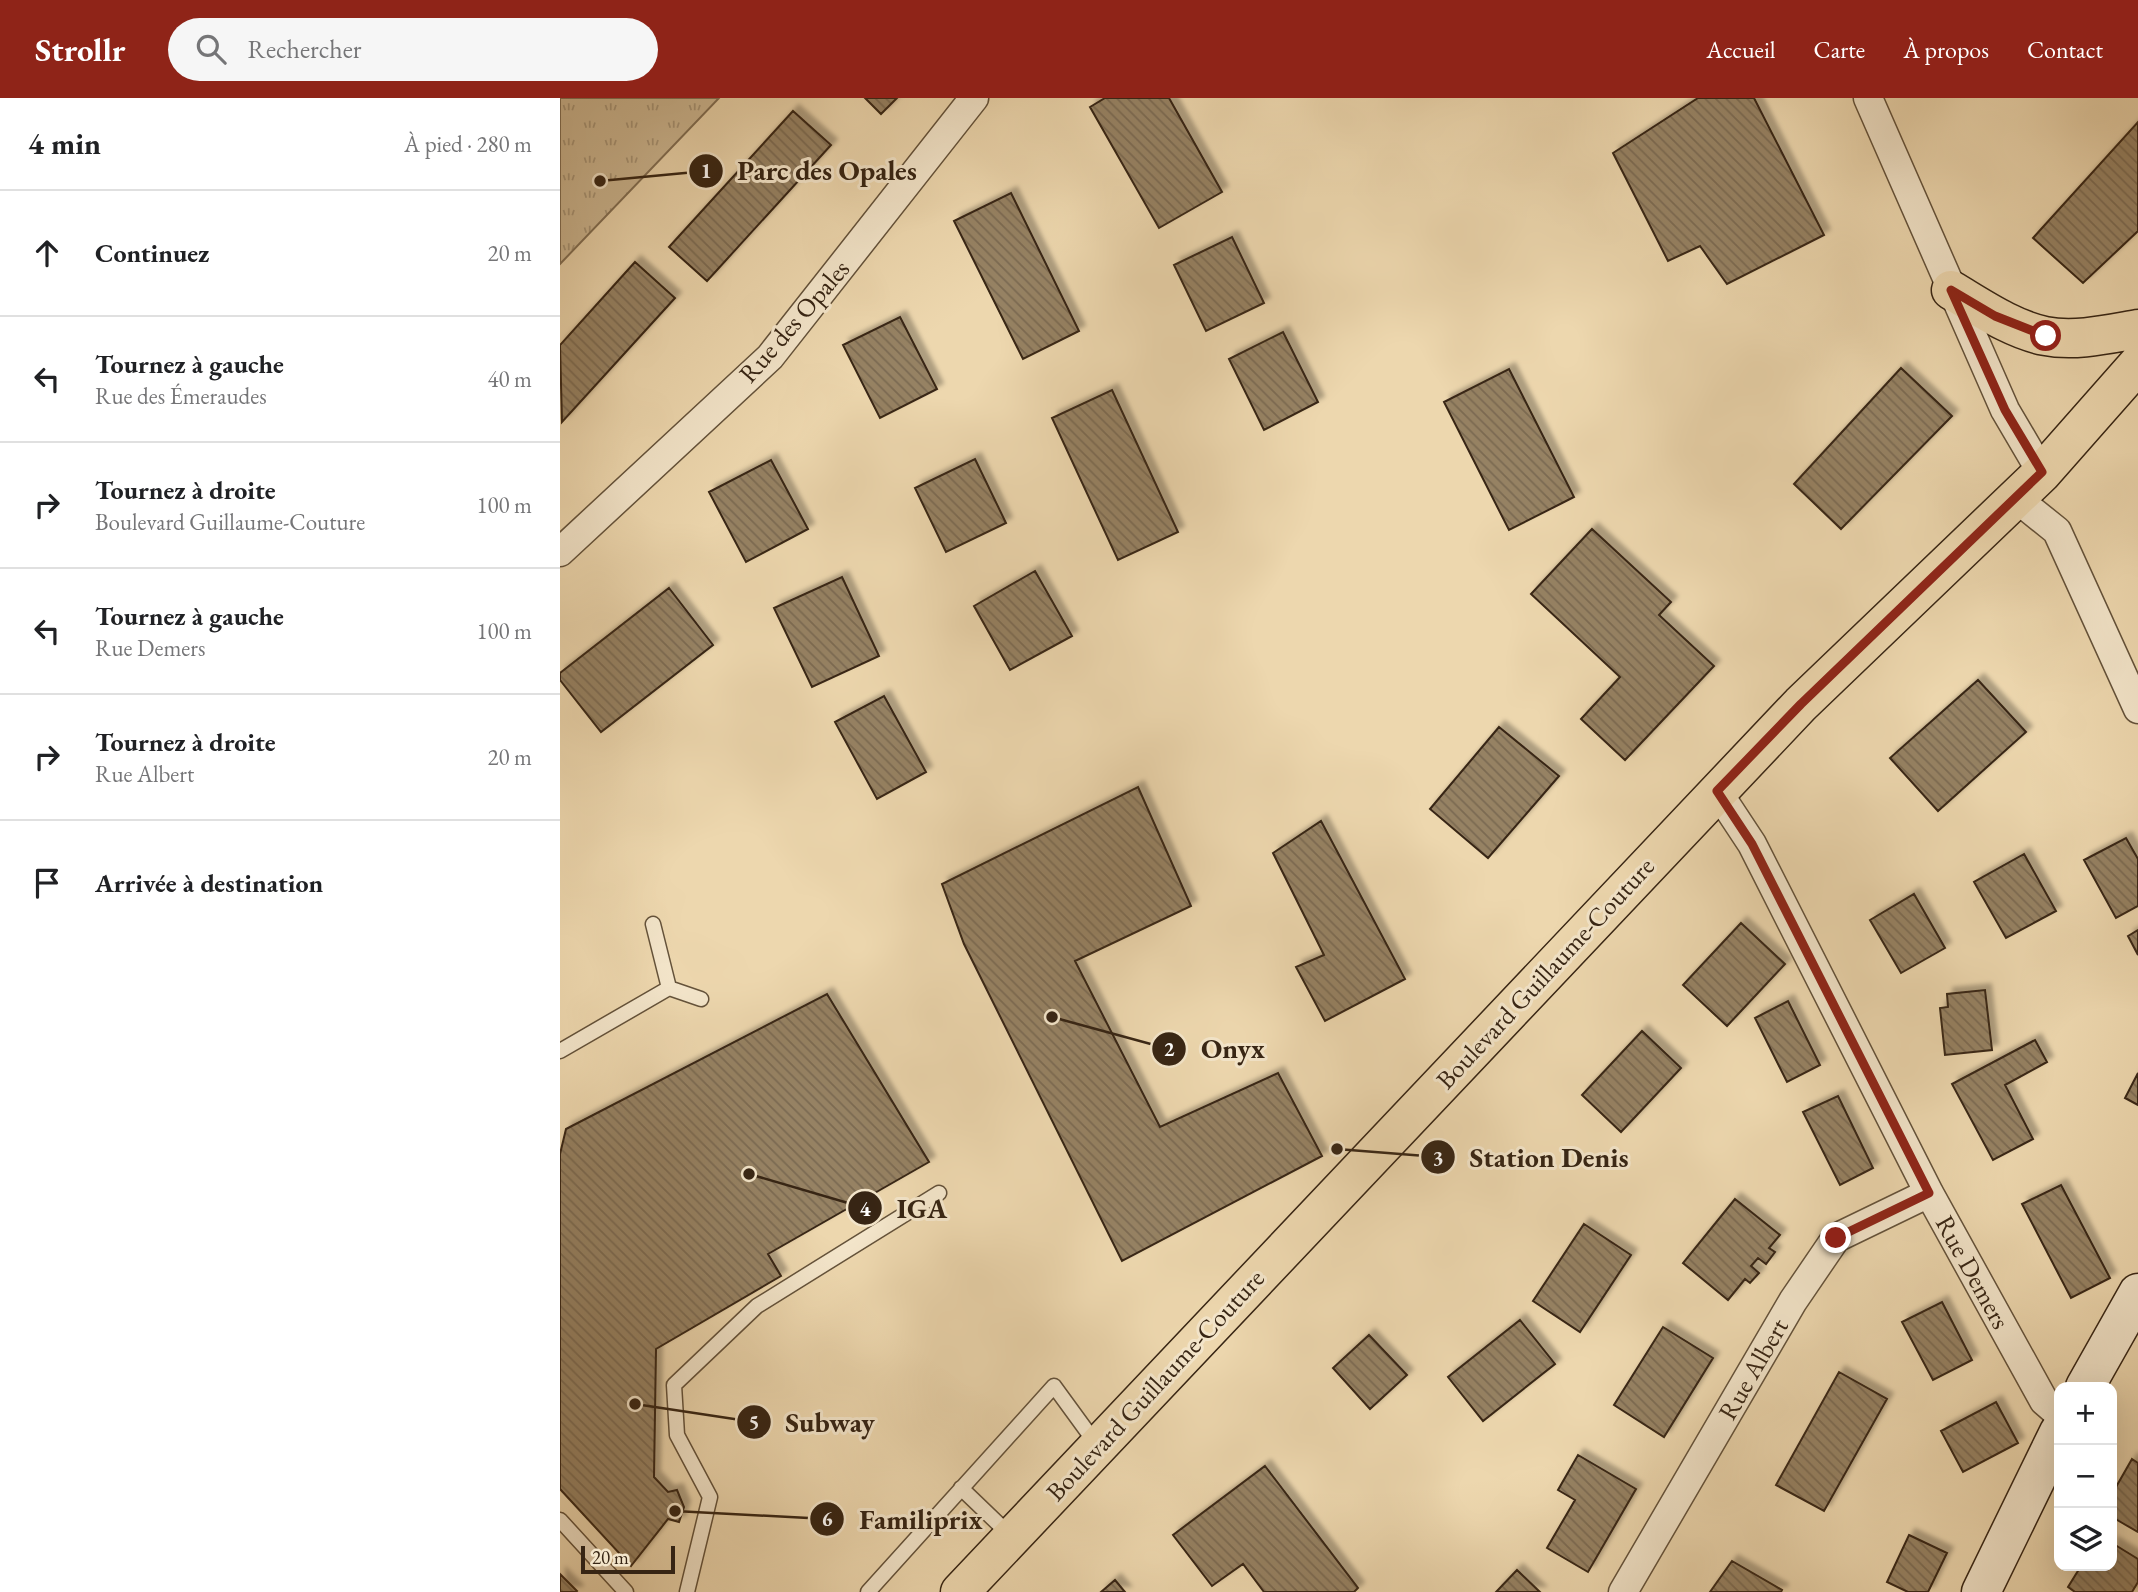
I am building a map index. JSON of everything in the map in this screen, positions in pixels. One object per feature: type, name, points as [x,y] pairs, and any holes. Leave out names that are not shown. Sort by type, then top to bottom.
[{"type":"main road","points":[[1951,290],[1995,316],[2046,336],[2092,337],[2138,329]]},
{"type":"main road","name":"Boulevard Guillaume-Couture","points":[[960,1592],[1717,791],[1801,704],[2029,485],[2138,364]]},
{"type":"street","name":"Rue des Opales","points":[[560,552],[770,357],[974,98]]},
{"type":"street","points":[[1868,98],[2005,410],[2029,485],[2057,531],[2138,709]]},
{"type":"street","name":"Rue Demers","points":[[1717,791],[1752,844],[1929,1193],[2044,1401],[2054,1410]]},
{"type":"street","name":"Rue Albert","points":[[1623,1592],[1793,1301],[1836,1238],[1929,1193]]},
{"type":"street","points":[[2088,1382],[2138,1293]]},
{"type":"street","points":[[1990,1588],[2054,1443]]},
{"type":"lane","points":[[653,924],[669,988]]},
{"type":"lane","points":[[560,1051],[669,988],[701,999]]},
{"type":"lane","points":[[688,1592],[710,1497],[677,1435],[674,1385],[757,1306],[939,1193]]},
{"type":"lane","points":[[868,1592],[1054,1387],[1098,1446]]},
{"type":"lane","points":[[961,1489],[1012,1537]]},
{"type":"lane","points":[[560,1520],[626,1592]]},
{"type":"green space","points":[[560,98],[719,98],[560,264]]},
{"type":"building","points":[[865,98],[897,98],[881,114]]},
{"type":"building","points":[[1105,98],[1169,98],[1222,192],[1159,228],[1090,107]]},
{"type":"building","points":[[1698,98],[1754,98],[1824,235],[1727,284],[1700,246],[1668,261],[1613,153]]},
{"type":"building","points":[[793,111],[831,145],[707,281],[669,247]]},
{"type":"building","points":[[2138,122],[2138,231],[2083,283],[2033,238]]},
{"type":"building","points":[[1011,193],[1079,331],[1023,359],[954,221]]},
{"type":"building","points":[[1232,237],[1264,303],[1206,331],[1174,265]]},
{"type":"building","points":[[635,262],[675,298],[562,422],[560,345]]},
{"type":"building","points":[[900,317],[937,389],[880,418],[843,345]]},
{"type":"building","points":[[1283,332],[1318,402],[1264,430],[1229,359]]},
{"type":"building","points":[[1901,368],[1952,416],[1841,529],[1794,484]]},
{"type":"building","points":[[1509,369],[1574,497],[1509,530],[1444,402]]},
{"type":"building","points":[[1112,390],[1178,532],[1118,560],[1052,418]]},
{"type":"building","points":[[975,459],[1006,523],[946,552],[915,488]]},
{"type":"building","points":[[771,460],[808,529],[746,562],[709,492]]},
{"type":"building","points":[[1592,529],[1671,602],[1659,615],[1714,666],[1625,760],[1581,719],[1620,677],[1531,594]]},
{"type":"building","points":[[1035,571],[1072,636],[1010,670],[974,606]]},
{"type":"building","points":[[842,577],[879,656],[812,687],[774,608]]},
{"type":"building","points":[[669,588],[713,645],[601,732],[560,680],[560,673]]},
{"type":"building","points":[[1978,680],[2026,732],[1938,811],[1890,758]]},
{"type":"building","points":[[884,696],[926,772],[877,799],[835,722]]},
{"type":"building","points":[[1499,727],[1559,776],[1488,858],[1430,809]]},
{"type":"building","points":[[1138,787],[1191,906],[1075,961],[1160,1127],[1278,1073],[1322,1156],[1122,1261],[964,944],[942,884]]},
{"type":"building","points":[[1321,821],[1405,979],[1325,1021],[1296,967],[1324,955],[1273,853]]},
{"type":"building","points":[[2126,838],[2138,859],[2138,906],[2116,918],[2084,860]]},
{"type":"building","points":[[2024,854],[2056,911],[2006,938],[1974,882]]},
{"type":"building","points":[[1914,894],[1945,948],[1901,973],[1870,920]]},
{"type":"building","points":[[1741,923],[1785,964],[1727,1026],[1683,985]]},
{"type":"building","points":[[2138,930],[2138,955],[2128,936]]},
{"type":"building","points":[[1985,990],[1992,1050],[1945,1055],[1940,1008],[1948,1007],[1947,994]]},
{"type":"building","points":[[827,994],[929,1162],[768,1254],[781,1276],[656,1349],[654,1477],[668,1492],[677,1490],[684,1507],[679,1522],[668,1519],[631,1566],[560,1489],[560,1154],[566,1129]]},
{"type":"building","points":[[1788,1001],[1820,1065],[1787,1082],[1755,1018]]},
{"type":"building","points":[[1642,1031],[1681,1068],[1621,1132],[1582,1095]]},
{"type":"building","points":[[2035,1040],[2047,1062],[2005,1085],[2033,1139],[1993,1160],[1952,1084]]},
{"type":"building","points":[[2138,1073],[2138,1105],[2125,1098]]},
{"type":"building","points":[[1838,1096],[1873,1168],[1840,1185],[1803,1112]]},
{"type":"building","points":[[2061,1185],[2110,1278],[2071,1298],[2022,1204]]},
{"type":"building","points":[[1735,1199],[1780,1235],[1769,1248],[1775,1252],[1766,1264],[1758,1258],[1751,1266],[1759,1273],[1750,1283],[1745,1279],[1728,1300],[1683,1263]]},
{"type":"building","points":[[1584,1224],[1631,1255],[1580,1332],[1533,1301]]},
{"type":"building","points":[[1942,1302],[1972,1360],[1933,1380],[1902,1322]]},
{"type":"building","points":[[1520,1320],[1555,1364],[1483,1421],[1448,1377]]},
{"type":"building","points":[[1663,1327],[1713,1358],[1664,1437],[1614,1405]]},
{"type":"building","points":[[1369,1335],[1407,1375],[1370,1409],[1333,1368]]},
{"type":"building","points":[[1839,1372],[1887,1399],[1824,1511],[1776,1485]]},
{"type":"building","points":[[1996,1402],[2018,1443],[1963,1472],[1941,1431]]},
{"type":"building","points":[[1578,1455],[1636,1489],[1588,1572],[1547,1548],[1575,1500],[1558,1490]]},
{"type":"building","points":[[2132,1459],[2138,1463],[2138,1532],[2117,1520],[2117,1485]]},
{"type":"building","points":[[1265,1466],[1358,1588],[1354,1592],[1264,1592],[1243,1564],[1212,1586],[1173,1535]]},
{"type":"building","points":[[1909,1535],[1947,1553],[1928,1592],[1908,1592],[1887,1582]]},
{"type":"building","points":[[2117,1546],[2138,1559],[2138,1582],[2132,1592],[2075,1592],[2068,1587],[2078,1571],[2117,1571]]},
{"type":"building","points":[[1732,1561],[1782,1590],[1781,1592],[1710,1592]]},
{"type":"building","points":[[1517,1570],[1540,1592],[1496,1592]]},
{"type":"building","points":[[560,1574],[577,1591],[576,1592],[560,1592]]},
{"type":"building","points":[[1115,1580],[1125,1592],[1101,1592]]},
{"type":"place","name":"Parc des Opales","points":[[600,181]]},
{"type":"place","name":"Onyx","points":[[1052,1017]]},
{"type":"place","name":"Station Denis","points":[[1337,1149]]},
{"type":"place","name":"IGA","points":[[749,1174]]},
{"type":"place","name":"Subway","points":[[635,1404]]},
{"type":"place","name":"Familiprix","points":[[675,1511]]},
{"type":"route","points":[[1836,1238],[1929,1193],[1752,844],[1717,791],[1801,704],[2042,472],[2005,410],[1951,290],[1995,316],[2046,336]]}]
